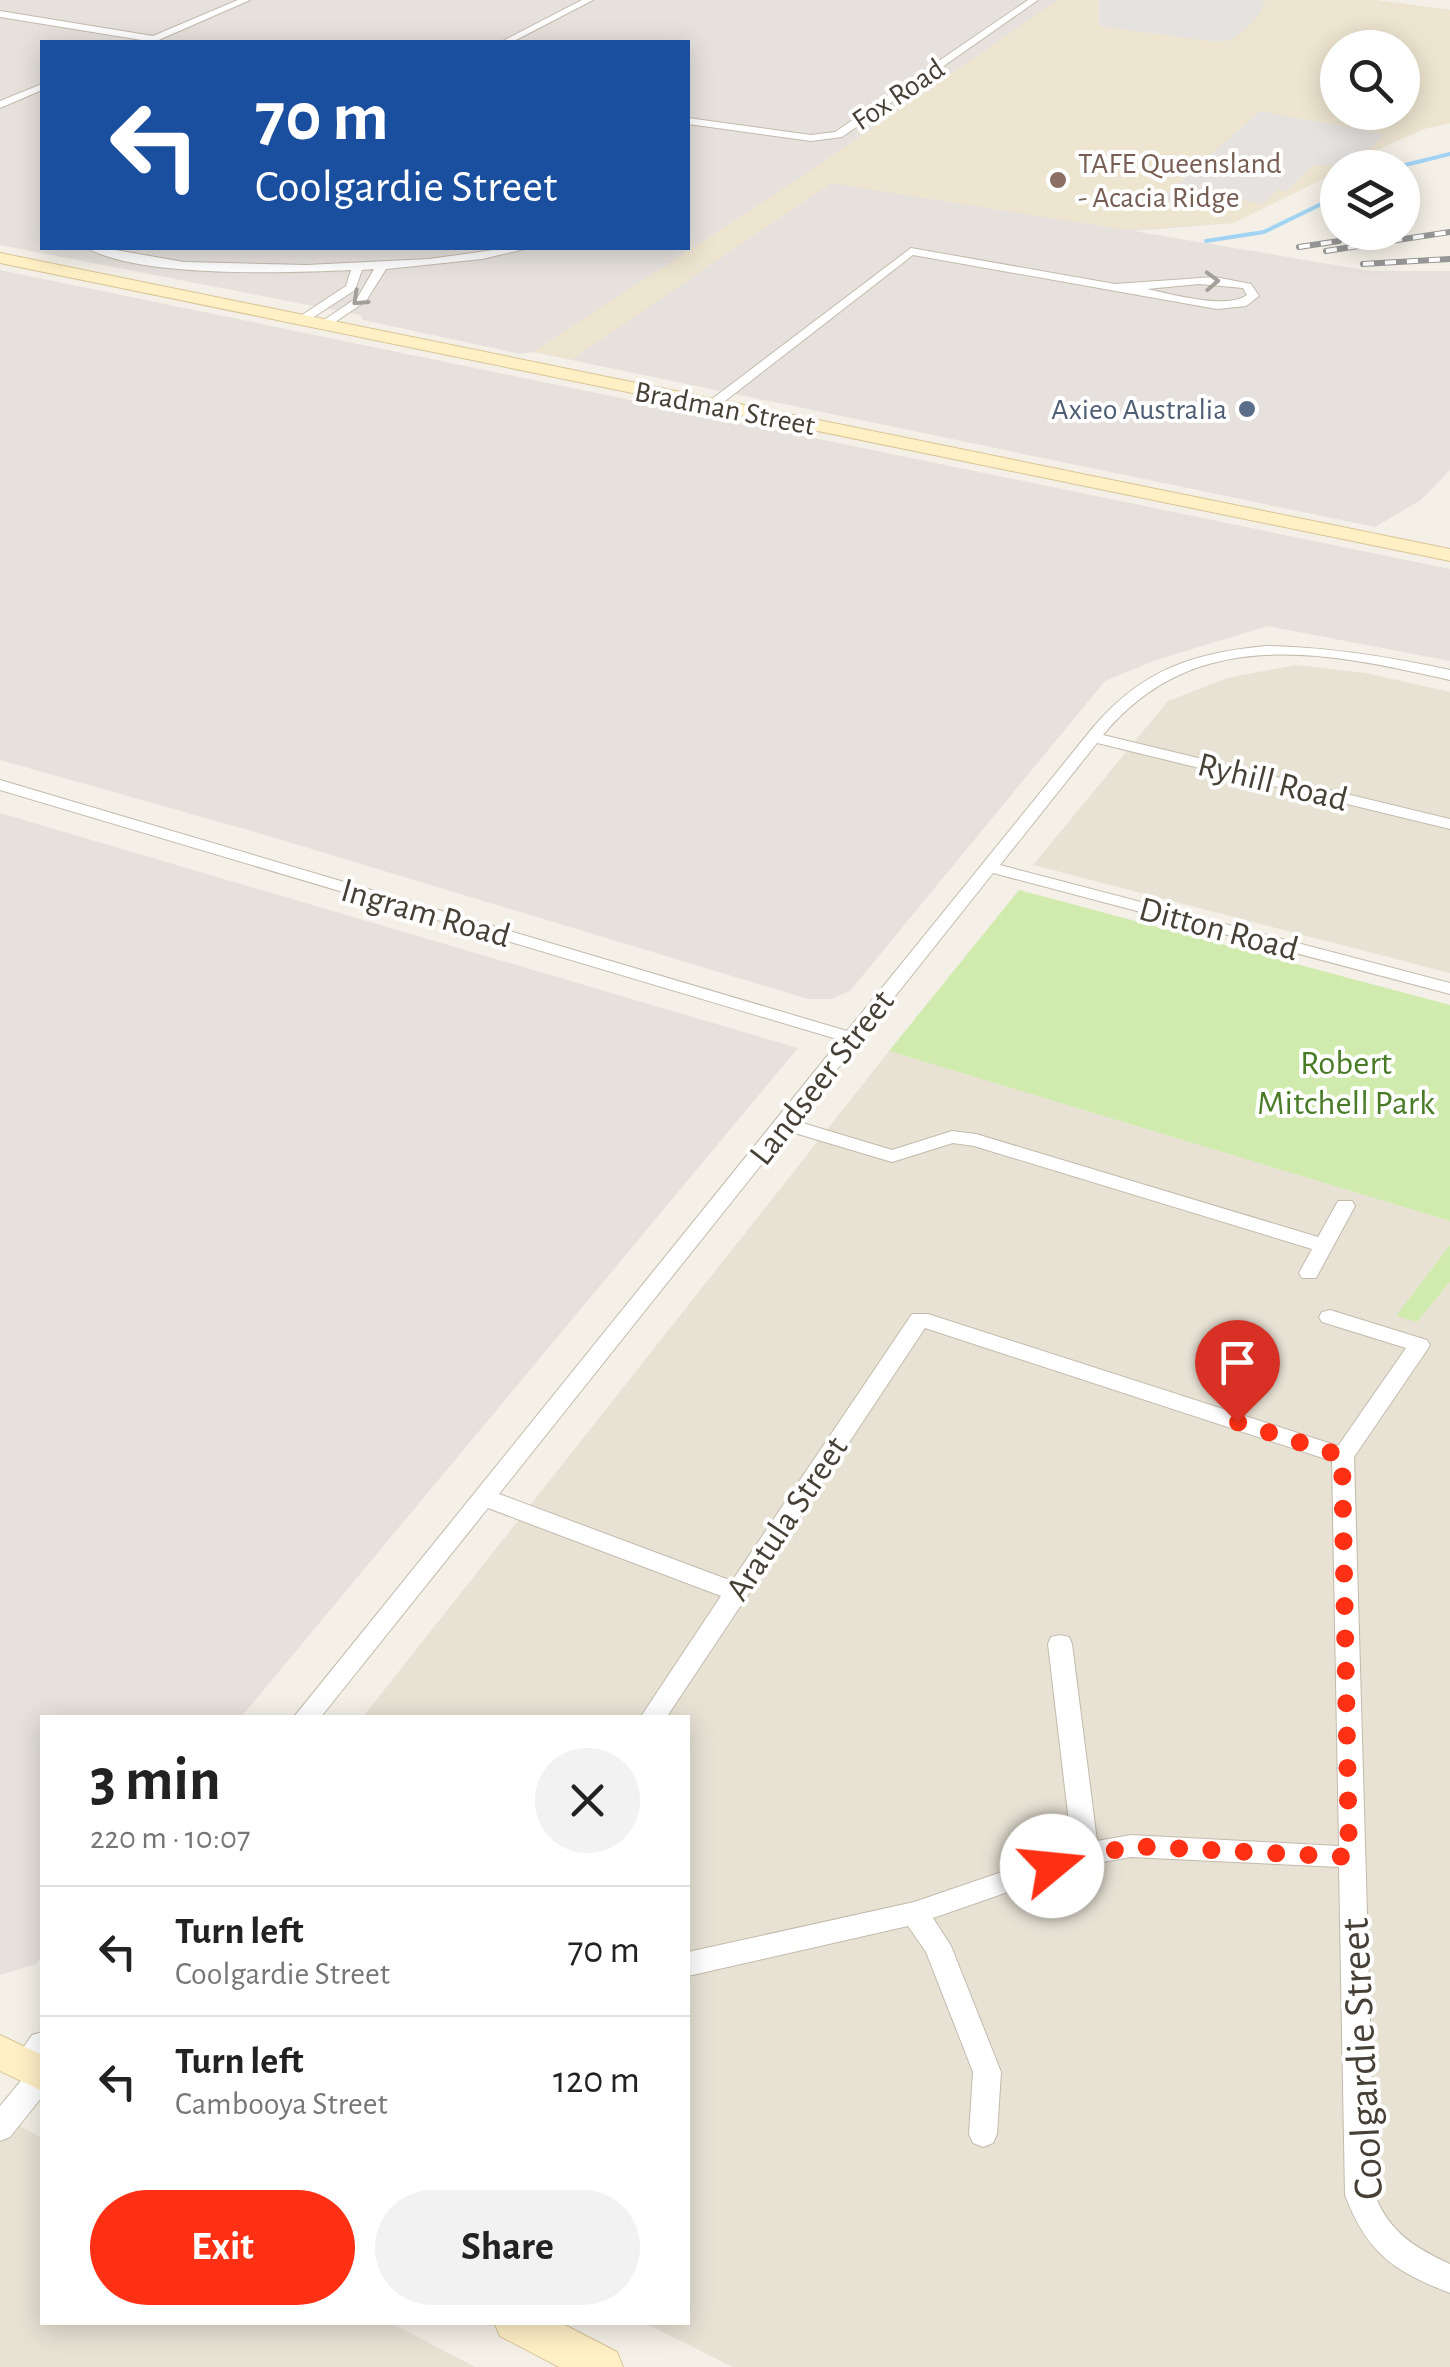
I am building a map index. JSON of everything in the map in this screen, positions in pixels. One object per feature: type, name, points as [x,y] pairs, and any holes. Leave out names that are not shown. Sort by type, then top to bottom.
[{"type":"main road","name":"Bradman Street","points":[[0,258],[1450,556]]},
{"type":"main road","points":[[522,2325],[602,2367]]},
{"type":"street","points":[[152,40],[246,0]]},
{"type":"street","points":[[510,40],[590,0]]},
{"type":"street","name":"Fox Road","points":[[690,121],[811,138],[838,135],[1034,0]]},
{"type":"street","points":[[0,14],[144,40]]},
{"type":"street","points":[[0,105],[40,88]]},
{"type":"street","points":[[101,250],[132,258],[196,264],[358,265],[494,255],[515,250]]},
{"type":"street","points":[[712,405],[911,252],[1227,306],[1248,302],[1254,292],[1241,283],[1214,280],[1153,288],[1115,286]]},
{"type":"street","points":[[324,325],[362,299],[383,264]]},
{"type":"street","points":[[303,320],[351,288],[358,265]]},
{"type":"street","name":"Landseer Street","points":[[308,1715],[786,1124],[988,866],[1146,684],[1218,658],[1275,651],[1332,652],[1450,674]]},
{"type":"street","name":"Ryhill Road","points":[[1096,738],[1450,824]]},
{"type":"street","name":"Ingram Road","points":[[0,785],[852,1038]]},
{"type":"street","name":"Ditton Road","points":[[988,866],[1450,989]]},
{"type":"street","points":[[786,1124],[892,1156],[952,1138],[976,1140],[1324,1246]]},
{"type":"street","points":[[1310,1273],[1345,1206]]},
{"type":"street","points":[[1330,1317],[1419,1345],[1342,1456]]},
{"type":"street","name":"Aratula Street","points":[[654,1715],[920,1319],[1342,1456]]},
{"type":"street","name":"Coolgardie Street","points":[[1342,1456],[1360,2195],[1372,2230],[1404,2258],[1450,2279]]},
{"type":"street","points":[[483,1497],[737,1592]]},
{"type":"street","points":[[1060,1644],[1086,1854]]},
{"type":"street","points":[[690,1964],[914,1913],[1086,1854],[1131,1846],[1349,1857]]},
{"type":"street","points":[[914,1913],[937,1946],[987,2072],[983,2134]]},
{"type":"street","points":[[0,2128],[31,2062]]},
{"type":"shaded area","points":[[0,0],[1375,0],[1450,10],[1450,123],[1423,129],[1377,150],[1320,150],[1320,180],[1233,223],[1133,231],[1371,271],[1450,271],[1450,470],[1421,500],[1375,527],[363,320],[360,315],[0,245]]},
{"type":"shaded area","name":"TAFE Queensland - Acacia Ridge","points":[[1058,0],[1375,0],[1450,10],[1450,123],[1423,129],[1377,150],[1320,150],[1320,180],[1233,223],[1127,230],[831,183],[572,359],[533,352]]},
{"type":"shaded area","points":[[1099,0],[1266,3],[1253,22],[1232,40],[1216,42],[1099,26]]},
{"type":"shaded area","points":[[1260,111],[1320,122],[1320,130],[1385,134],[1369,150],[1320,150],[1320,165],[1314,165],[1287,191],[1277,190],[1263,204],[1237,199],[1226,210],[1161,199]]},
{"type":"shaded area","points":[[0,270],[1450,569],[1450,661],[1268,626],[1156,660],[1105,681],[850,991],[831,999],[808,999],[262,834],[0,760]]},
{"type":"shaded area","points":[[1296,665],[1366,673],[1450,692],[1450,973],[1033,865],[1168,701],[1227,678]]},
{"type":"shaded area","points":[[0,813],[798,1048],[243,1715],[40,1715],[40,1959],[36,1964],[0,1975]]},
{"type":"shaded area","points":[[889,1051],[1450,1221],[1450,1245],[1397,1316],[1418,1321],[1450,1282],[1450,2367],[733,2367],[649,2325],[690,2325],[690,1715],[364,1715]]},
{"type":"shaded area","points":[[0,2115],[40,2137],[40,2325],[395,2325],[475,2367],[0,2367]]},
{"type":"green space","name":"Robert Mitchell Park","points":[[1019,890],[1450,1005],[1450,1221],[889,1051]]},
{"type":"green space","points":[[1450,1245],[1450,1282],[1417,1322],[1396,1316]]},
{"type":"waterway","points":[[1420,161],[1450,154]]},
{"type":"waterway","points":[[1206,241],[1264,232],[1320,205]]},
{"type":"railway","points":[[1326,251],[1450,232]]},
{"type":"railway","points":[[1299,247],[1320,244]]},
{"type":"railway","points":[[1363,264],[1450,259]]},
{"type":"place","name":"TAFE Queensland - Acacia Ridge","points":[[1058,180]]},
{"type":"place","name":"Axieo Australia","points":[[1247,409]]},
{"type":"route","points":[[1052,1866],[1086,1854],[1131,1846],[1349,1857],[1342,1456],[1237,1422]]}]
